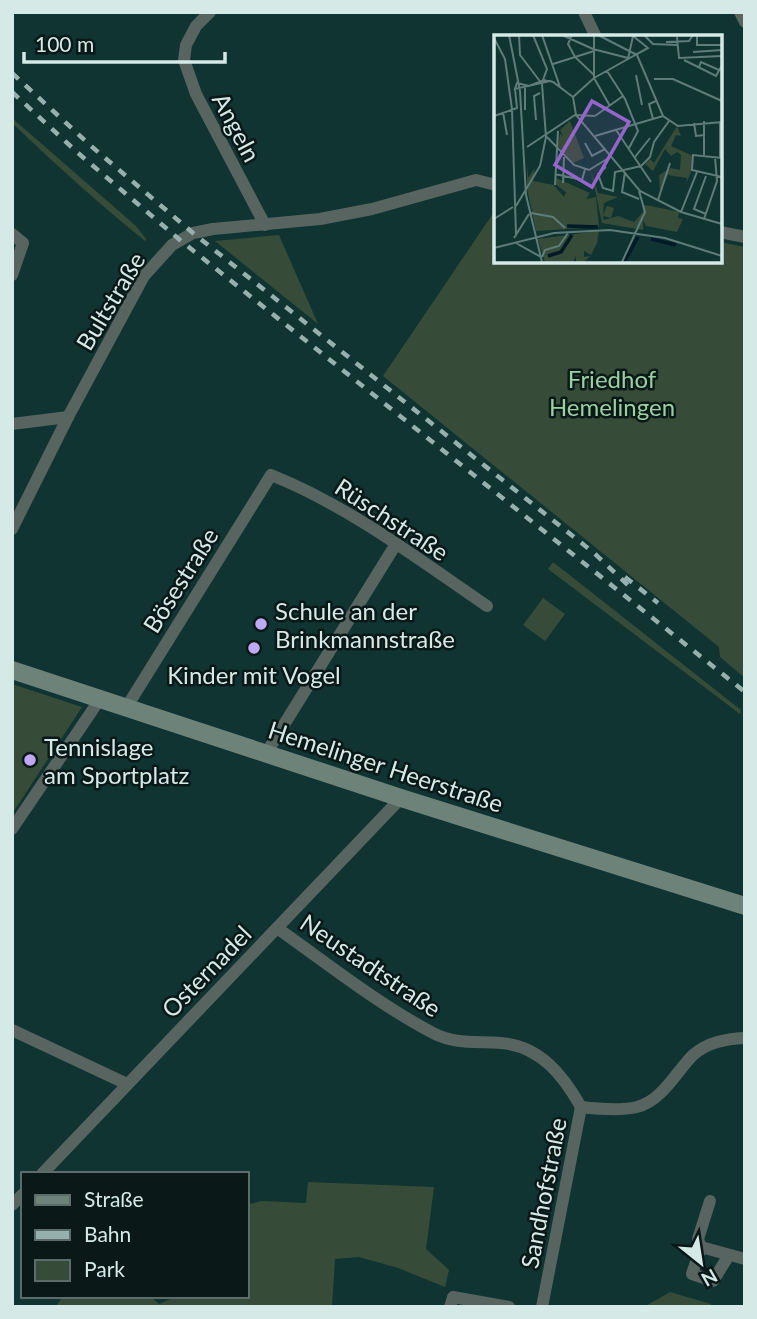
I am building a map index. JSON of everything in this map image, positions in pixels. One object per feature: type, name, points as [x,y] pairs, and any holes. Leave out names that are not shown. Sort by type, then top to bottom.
[{"type":"main road","name":"Hemelinger Heerstraße","points":[[12,670],[401,798],[745,906]]},
{"type":"street","name":"Angeln","points":[[210,12],[196,26],[186,46],[184,60],[196,94],[265,225]]},
{"type":"street","points":[[584,12],[595,35]]},
{"type":"street","points":[[740,12],[745,22]]},
{"type":"street","name":"Bultstraße","points":[[12,529],[68,416],[144,276],[172,245],[193,233],[213,229],[320,219],[372,209],[476,180],[494,184]]},
{"type":"street","points":[[722,232],[745,237]]},
{"type":"street","points":[[12,234],[23,243],[12,275]]},
{"type":"street","points":[[12,424],[68,416]]},
{"type":"street","name":"Rüschstraße","points":[[271,475],[308,490],[396,544],[487,606]]},
{"type":"street","name":"Bösestraße","points":[[126,708],[271,475]]},
{"type":"street","points":[[267,752],[396,544]]},
{"type":"street","points":[[12,829],[100,699]]},
{"type":"street","name":"Osternadel","points":[[44,1172],[401,798]]},
{"type":"street","name":"Neustadtstraße","points":[[277,928],[390,1008],[436,1034],[469,1044],[502,1043],[525,1047],[542,1057],[560,1075],[582,1107]]},
{"type":"street","points":[[12,1030],[127,1084]]},
{"type":"street","name":"Sandhofstraße","points":[[542,1307],[582,1107],[637,1107],[655,1098],[695,1054],[727,1039],[745,1038]]},
{"type":"street","points":[[710,1201],[698,1240],[701,1247],[692,1274],[713,1281],[729,1255]]},
{"type":"street","points":[[701,1247],[745,1259]]},
{"type":"street","points":[[450,1307],[453,1297],[509,1307]]},
{"type":"green space","points":[[12,118],[136,226],[145,241],[44,154],[12,123]]},
{"type":"green space","name":"Friedhof Hemelingen","points":[[494,212],[494,262],[722,262],[722,242],[745,247],[745,678],[720,657],[719,647],[383,376]]},
{"type":"green space","points":[[279,235],[318,324],[215,241]]},
{"type":"green space","points":[[553,562],[741,710],[740,714],[548,569]]},
{"type":"green space","points":[[543,598],[565,614],[545,641],[523,625]]},
{"type":"green space","name":"Tennislage am Sportplatz","points":[[12,684],[82,707],[12,814]]},
{"type":"green space","points":[[308,1182],[434,1187],[426,1249],[449,1270],[445,1287],[398,1268],[359,1257],[335,1259],[332,1307],[55,1307],[62,1298],[152,1298],[159,1304],[172,1298],[248,1298],[248,1205],[261,1201],[306,1203]]},
{"type":"green space","points":[[670,1292],[711,1304],[711,1307],[644,1307]]},
{"type":"railway","points":[[12,73],[91,146],[193,233],[594,553],[630,587]]},
{"type":"railway","points":[[12,92],[78,153],[180,240],[745,692]]},
{"type":"railway","points":[[625,577],[658,603]]},
{"type":"place","name":"Schule an der Brinkmannstraße","points":[[261,624]]},
{"type":"place","name":"Kinder mit Vogel","points":[[254,648]]},
{"type":"place","name":"Tennislage am Sportplatz","points":[[30,760]]}]
